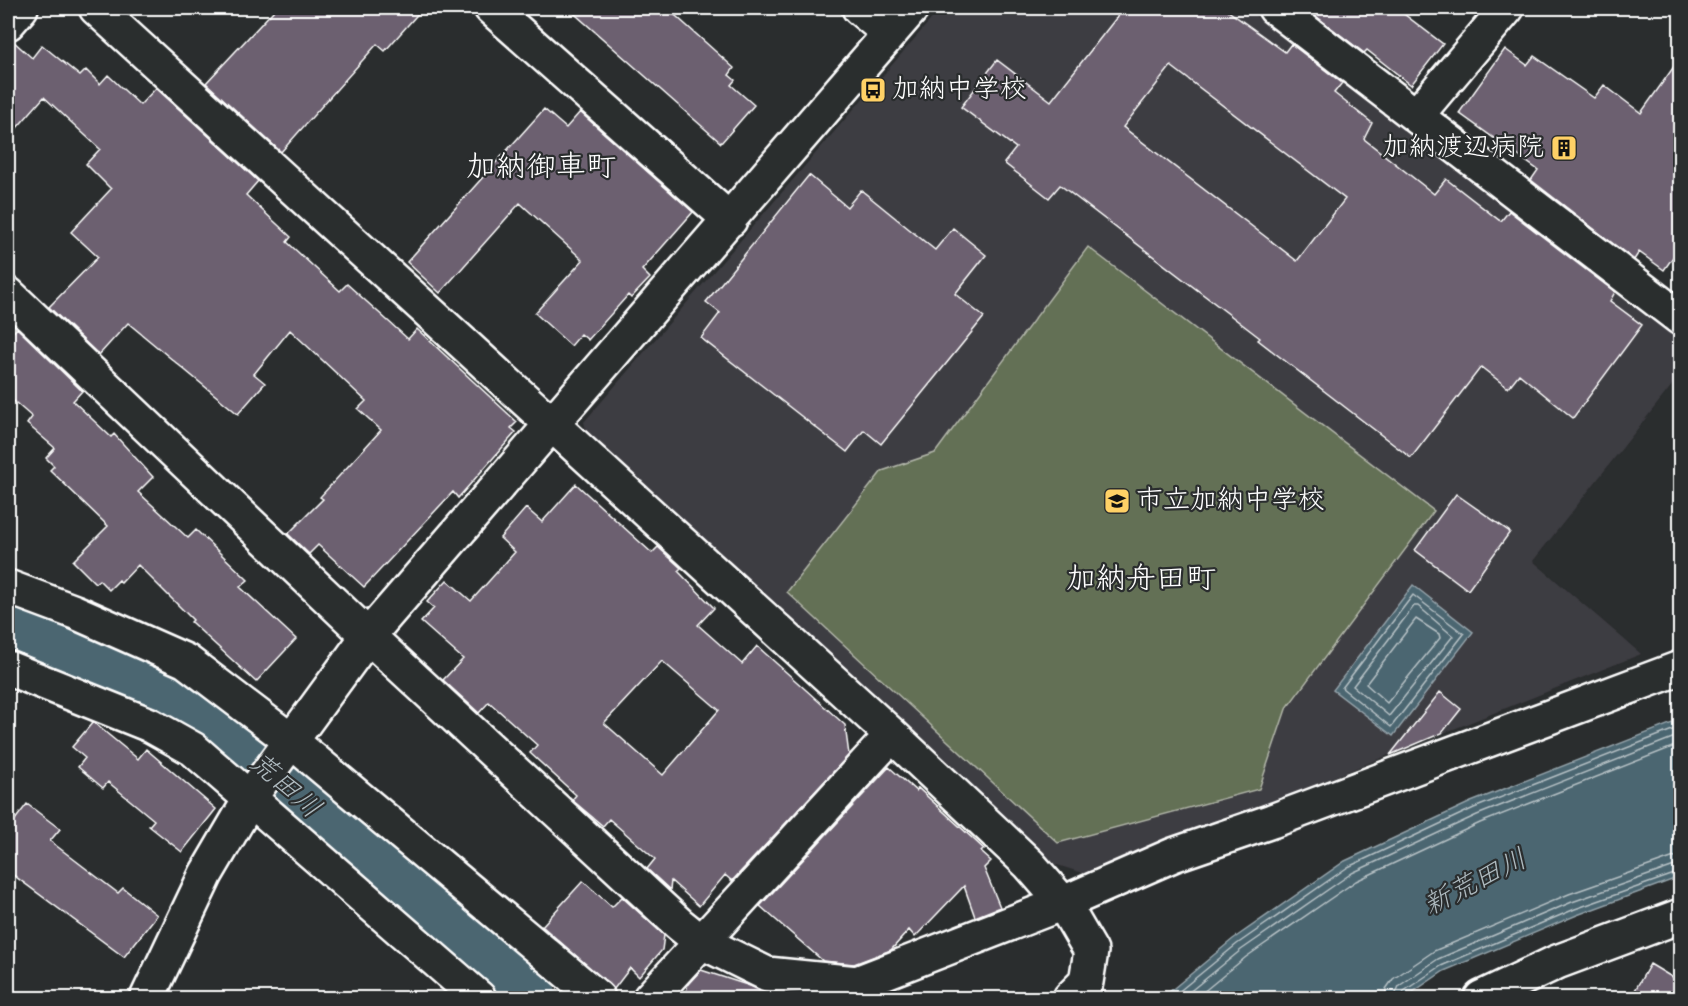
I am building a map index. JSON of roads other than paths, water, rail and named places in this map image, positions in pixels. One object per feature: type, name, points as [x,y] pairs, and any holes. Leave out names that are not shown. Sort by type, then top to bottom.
[{"type":"street","points":[[8,23],[21,8]]},
{"type":"street","points":[[96,8],[892,735],[1029,864],[1063,903],[1091,951],[1086,982],[1070,999]]},
{"type":"street","points":[[492,8],[730,220]]},
{"type":"street","points":[[859,8],[890,33]]},
{"type":"street","points":[[147,999],[206,874],[253,794],[368,636],[912,8]]},
{"type":"street","points":[[1275,8],[1680,318]]},
{"type":"street","points":[[1416,116],[1507,8]]},
{"type":"street","points":[[8,294],[368,636],[700,941],[767,974],[857,983],[1063,903],[1173,855],[1283,817],[1680,668]]},
{"type":"street","points":[[8,587],[75,612],[186,661],[285,747],[598,999]]},
{"type":"street","points":[[8,668],[150,725],[193,749],[253,794],[479,999]]},
{"type":"street","points":[[650,999],[700,941],[892,735]]},
{"type":"street","points":[[1481,999],[1557,962],[1680,916]]},
{"type":"water","points":[[1413,585],[1473,632],[1393,736],[1333,690]]},
{"type":"water","name":"新荒田川","points":[[1680,720],[1680,877],[1577,915],[1444,971],[1404,998],[1162,998],[1233,939],[1345,861],[1471,802]]},
{"type":"waterway","name":"荒田川","points":[[8,632],[53,645],[153,689],[227,736],[464,949],[525,998]]},
{"type":"place","name":"加納中学校","points":[[873,90]]},
{"type":"place","name":"加納渡辺病院","points":[[1564,148]]},
{"type":"place","name":"市立加納中学校","points":[[1117,501]]},
{"type":"district","name":"加納御車町","points":[[541,169]]},
{"type":"district","name":"加納舟田町","points":[[1141,581]]}]
